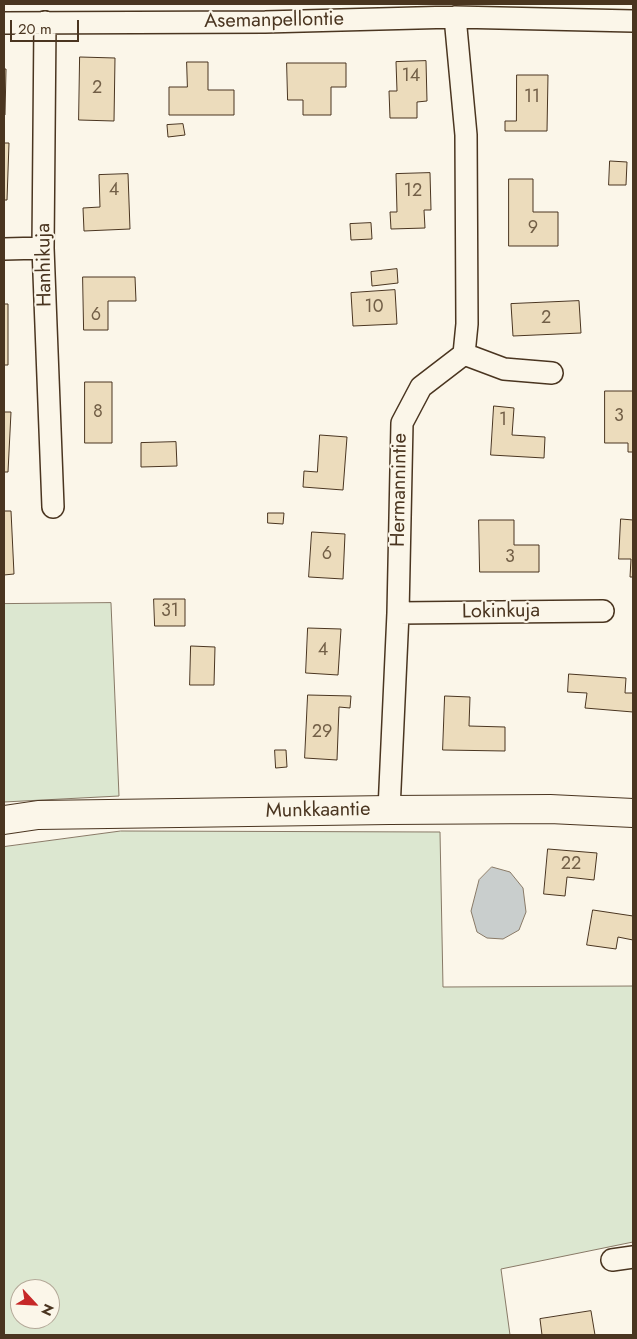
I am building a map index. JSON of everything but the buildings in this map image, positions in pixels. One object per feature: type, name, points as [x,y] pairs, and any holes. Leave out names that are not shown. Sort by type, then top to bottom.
[{"type":"street","name":"Asemanpellontie","points":[[4,23],[265,13],[633,21]]},
{"type":"street","points":[[455,17],[466,135],[467,324],[464,354],[504,369],[552,373]]},
{"type":"street","name":"Hanhikuja","points":[[45,22],[44,248],[53,508]]},
{"type":"street","points":[[4,249],[44,248]]},
{"type":"street","name":"Hermannintie","points":[[389,810],[398,613],[402,423],[421,387],[464,354]]},
{"type":"street","name":"Lokinkuja","points":[[398,613],[603,611]]},
{"type":"street","name":"Munkkaantie","points":[[4,820],[38,815],[389,810],[550,809],[633,813]]},
{"type":"street","points":[[612,1260],[633,1257]]},
{"type":"green space","points":[[111,603],[119,796],[4,802],[4,604]]},
{"type":"green space","points":[[121,831],[440,832],[443,987],[633,986],[633,1242],[501,1269],[510,1335],[4,1335],[4,847]]},
{"type":"shaded area","points":[[492,867],[510,872],[523,888],[526,912],[519,930],[503,939],[487,938],[477,932],[471,911],[479,880]]}]
